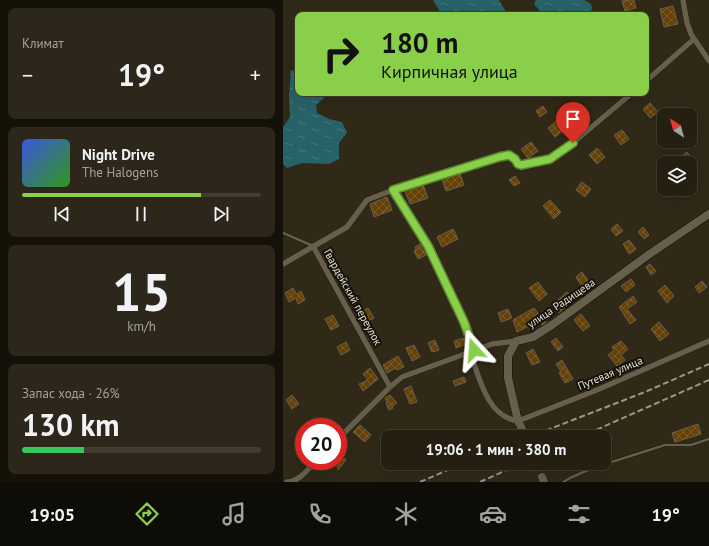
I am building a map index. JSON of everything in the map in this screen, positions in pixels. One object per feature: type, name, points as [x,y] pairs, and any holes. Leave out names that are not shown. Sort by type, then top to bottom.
[{"type":"street","points":[[683,0],[687,23],[694,39],[709,61]]},
{"type":"street","points":[[649,78],[694,39]]},
{"type":"street","points":[[283,264],[347,227],[367,200],[393,190],[499,157],[509,155],[521,165],[550,159],[562,152],[585,134],[629,96]]},
{"type":"street","name":"улица Радищева","points":[[347,430],[402,377],[492,344],[533,337],[709,214]]},
{"type":"street","name":"Гвардейский переулок","points":[[313,246],[390,387]]},
{"type":"street","points":[[515,341],[508,356],[508,378],[518,421],[522,430]]},
{"type":"street","name":"Путевая улица","points":[[518,421],[597,390],[709,341]]},
{"type":"street","points":[[472,351],[487,396],[493,408],[501,416],[510,420],[518,421]]},
{"type":"street","points":[[287,482],[291,482],[299,478],[307,470]]},
{"type":"lane","points":[[393,190],[428,246],[464,322],[472,351]]},
{"type":"lane","name":"Гвардейский переулок","points":[[283,233],[313,246]]},
{"type":"lane","points":[[563,482],[593,468],[665,445],[691,445],[709,438]]},
{"type":"water","points":[[433,0],[499,0],[506,12],[440,12]]},
{"type":"water","points":[[536,0],[584,0],[591,4],[592,8],[591,12],[541,12],[534,4]]},
{"type":"water","points":[[291,70],[295,71],[295,96],[325,96],[316,105],[317,113],[329,119],[342,122],[347,133],[339,143],[339,159],[329,164],[302,163],[287,168],[283,164],[283,127],[290,117],[289,95]]},
{"type":"building","points":[[634,0],[636,8],[625,11],[622,1]]},
{"type":"building","points":[[673,6],[678,24],[664,27],[660,9]]},
{"type":"building","points":[[650,103],[657,113],[650,118],[643,109]]},
{"type":"building","points":[[543,106],[547,112],[540,117],[536,111]]},
{"type":"building","points":[[559,119],[566,128],[555,137],[548,128]]},
{"type":"building","points":[[622,130],[629,139],[621,145],[614,135]]},
{"type":"building","points":[[531,142],[538,151],[528,158],[521,149]]},
{"type":"building","points":[[597,148],[605,157],[597,164],[589,155]]},
{"type":"building","points":[[687,152],[690,156],[682,156]]},
{"type":"building","points":[[460,173],[464,185],[446,191],[442,179]]},
{"type":"building","points":[[515,176],[520,183],[514,186],[509,180]]},
{"type":"building","points":[[582,182],[591,189],[585,197],[576,190]]},
{"type":"building","points":[[423,185],[428,198],[410,204],[405,191]]},
{"type":"building","points":[[387,197],[392,210],[374,217],[370,204]]},
{"type":"building","points":[[550,200],[561,212],[554,219],[543,206]]},
{"type":"building","points":[[617,224],[623,231],[616,236],[611,229]]},
{"type":"building","points":[[643,227],[649,235],[644,239],[638,232]]},
{"type":"building","points":[[453,229],[458,239],[442,247],[437,237]]},
{"type":"building","points":[[629,240],[636,249],[629,254],[623,244]]},
{"type":"building","points":[[420,244],[426,255],[418,259],[414,251],[416,249],[415,247]]},
{"type":"building","points":[[650,264],[656,271],[651,275],[646,267]]},
{"type":"building","points":[[582,272],[589,282],[582,287],[576,277]]},
{"type":"building","points":[[631,279],[635,285],[626,292],[621,286]]},
{"type":"building","points":[[702,281],[707,287],[699,293],[695,287]]},
{"type":"building","points":[[538,282],[547,294],[539,301],[529,288]]},
{"type":"building","points":[[665,285],[674,296],[667,303],[658,291]]},
{"type":"building","points":[[293,288],[296,294],[301,291],[305,300],[298,304],[296,298],[289,302],[285,293]]},
{"type":"building","points":[[567,292],[574,299],[559,313],[556,309],[560,306],[556,302]]},
{"type":"building","points":[[633,296],[637,302],[627,309],[636,320],[630,324],[619,307]]},
{"type":"building","points":[[368,308],[374,318],[367,322],[361,312]]},
{"type":"building","points":[[534,308],[539,315],[543,311],[546,316],[543,318],[546,322],[542,325],[538,321],[517,332],[513,320]]},
{"type":"building","points":[[508,309],[512,318],[501,322],[498,313]]},
{"type":"building","points":[[581,314],[590,326],[583,331],[574,320]]},
{"type":"building","points":[[333,315],[339,326],[331,330],[325,319]]},
{"type":"building","points":[[659,322],[669,334],[660,341],[651,329]]},
{"type":"building","points":[[464,338],[466,344],[456,348],[454,341]]},
{"type":"building","points":[[556,338],[563,347],[558,351],[551,342]]},
{"type":"building","points":[[435,340],[439,350],[432,352],[428,343]]},
{"type":"building","points":[[621,341],[628,349],[621,355],[625,360],[617,366],[608,355],[614,350],[612,347]]},
{"type":"building","points":[[346,342],[350,350],[341,355],[337,347]]},
{"type":"building","points":[[414,345],[420,357],[412,361],[406,348]]},
{"type":"building","points":[[533,349],[540,362],[532,365],[526,353]]},
{"type":"building","points":[[398,356],[404,367],[397,370],[396,368],[387,373],[383,365]]},
{"type":"building","points":[[562,360],[573,379],[565,383],[556,364]]},
{"type":"building","points":[[370,368],[378,379],[363,391],[359,384],[368,380],[363,374]]},
{"type":"building","points":[[464,377],[466,382],[455,386],[453,381]]},
{"type":"building","points":[[411,386],[417,402],[410,404],[404,389]]},
{"type":"building","points":[[292,395],[299,404],[292,409],[286,400]]},
{"type":"building","points":[[390,395],[397,403],[389,410],[385,398]]},
{"type":"building","points":[[698,424],[701,434],[675,442],[672,433]]},
{"type":"building","points":[[360,425],[371,435],[365,442],[353,432]]},
{"type":"tunnel","points":[[539,470],[542,477]]},
{"type":"railway","points":[[547,430],[645,392],[709,364]]},
{"type":"railway","points":[[596,430],[709,380]]},
{"type":"railway","points":[[420,482],[448,470]]},
{"type":"railway","points":[[480,482],[507,470]]},
{"type":"route","points":[[474,350],[464,322],[428,246],[393,190],[509,155],[521,165],[550,159],[573,143]]}]
